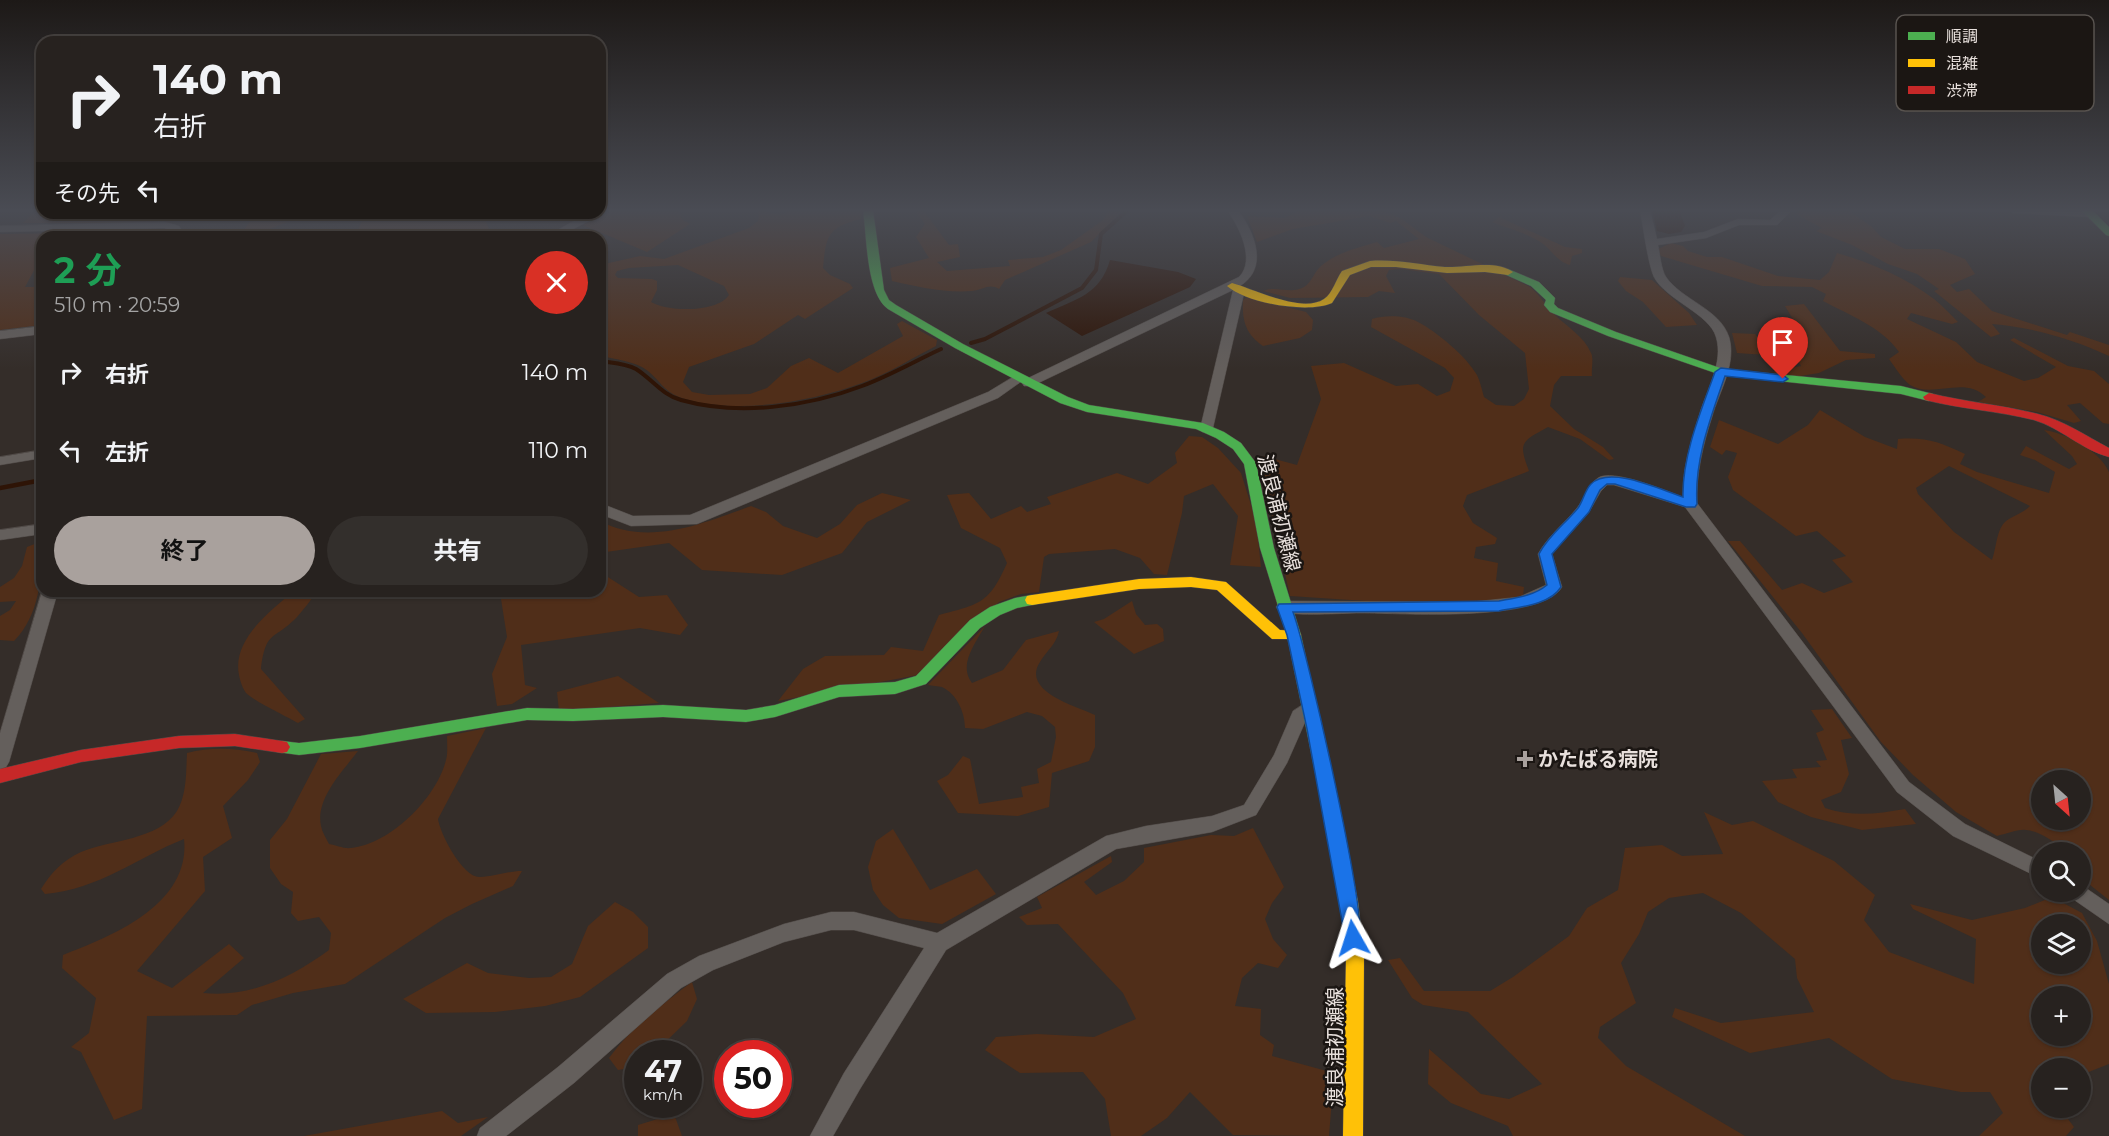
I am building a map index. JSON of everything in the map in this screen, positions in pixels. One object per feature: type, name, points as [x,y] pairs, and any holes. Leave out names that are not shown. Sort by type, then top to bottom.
[{"type":"street","name":"渡良浦初瀬線","points":[[875,263],[879,290],[885,302],[939,335],[1048,394],[1087,408],[1207,429],[1234,442],[1243,450],[1250,463],[1267,548],[1294,635],[1349,902],[1355,955],[1353,1136]]},
{"type":"street","points":[[606,511],[631,521],[692,520],[993,395],[1235,288],[1253,263]]},
{"type":"street","points":[[1235,288],[1276,300],[1327,303],[1332,298],[1340,277],[1344,273],[1372,263]]},
{"type":"street","points":[[1405,263],[1444,270],[1502,269],[1542,288],[1551,300],[1549,305],[1554,309],[1612,334],[1721,372],[1900,390],[1962,405],[2036,417],[2053,423],[2109,453]]},
{"type":"street","points":[[1657,263],[1660,277],[1718,327],[1725,349],[1725,359],[1705,417],[1689,481],[1690,504],[1903,787],[1959,830],[2031,866]]},
{"type":"street","points":[[1207,429],[1235,288]]},
{"type":"street","points":[[0,335],[36,331]]},
{"type":"street","points":[[0,461],[36,455]]},
{"type":"street","points":[[1284,607],[1460,608],[1499,606],[1526,601],[1547,593],[1554,587],[1545,554],[1584,509],[1595,488],[1604,480],[1616,480],[1690,504]]},
{"type":"street","points":[[0,535],[36,530]]},
{"type":"street","points":[[0,776],[81,756],[179,742],[235,740],[299,749],[360,742],[526,714],[573,715],[663,711],[746,716],[775,711],[839,691],[895,688],[921,680],[975,624],[995,611],[1015,603],[1139,584],[1191,582],[1221,586],[1277,635],[1294,635]]},
{"type":"street","points":[[0,762],[48,597]]},
{"type":"street","points":[[821,1136],[852,1081],[939,943],[1112,842],[1146,834],[1212,824],[1250,810],[1281,758],[1299,716],[1310,707]]},
{"type":"street","points":[[2091,902],[2109,915]]},
{"type":"street","points":[[488,1136],[566,1075],[674,981],[706,963],[784,933],[831,921],[854,921],[939,943]]},
{"type":"shaded area","points":[[0,263],[36,263],[25,287],[36,287],[36,326],[0,330]]},
{"type":"shaded area","points":[[823,263],[823,268],[830,275],[850,284],[853,288],[805,319],[798,315],[754,344],[689,367],[683,382],[692,392],[709,395],[750,394],[767,388],[791,366],[809,358],[838,373],[903,336],[897,324],[902,321],[937,340],[936,346],[881,375],[819,396],[747,406],[700,403],[669,392],[652,374],[637,365],[606,357],[606,264]],"holes":[[[678,265],[724,286],[729,295],[723,301],[704,308],[669,308],[651,302],[657,290],[657,281],[618,278],[615,275],[617,271],[629,268]]]},
{"type":"shaded area","points":[[909,263],[938,263],[947,271],[1010,266],[1009,263],[1043,263],[1005,280],[999,289],[989,287],[962,291],[932,289],[892,281],[890,268]]},
{"type":"shaded area","points":[[1109,263],[1127,263],[1178,272],[1196,279],[1190,287],[1082,336],[1046,313],[1086,294],[1106,272]]},
{"type":"shaded area","points":[[1325,263],[1480,263],[1530,287],[1588,347],[1592,358],[1592,376],[1561,376],[1554,385],[1550,406],[1574,429],[1603,447],[1614,459],[1609,460],[1580,439],[1548,427],[1532,436],[1524,444],[1524,454],[1529,471],[1467,495],[1463,506],[1473,523],[1497,538],[1495,544],[1476,547],[1474,558],[1498,563],[1496,581],[1524,587],[1523,596],[1508,601],[1381,602],[1290,596],[1259,460],[1264,456],[1297,465],[1321,399],[1311,366],[1344,363],[1396,386],[1418,384],[1437,396],[1450,391],[1454,378],[1445,368],[1371,327],[1372,319],[1389,316],[1401,317],[1426,326],[1459,353],[1477,375],[1484,397],[1496,405],[1514,406],[1524,399],[1529,389],[1525,353],[1479,315],[1439,274],[1401,269],[1389,270],[1386,276],[1395,293],[1379,291],[1368,297],[1290,298],[1263,291],[1268,289],[1294,290],[1304,287]]},
{"type":"shaded area","points":[[1685,263],[1740,263],[1778,276],[1820,280],[1829,272],[1833,263],[1867,263],[1912,284],[1943,307],[1958,322],[1952,324],[1911,313],[1907,319],[1956,342],[1977,362],[2024,381],[2038,378],[2056,367],[2010,340],[2014,338],[2068,366],[2094,371],[2109,384],[2109,424],[2103,423],[2080,403],[2067,405],[2081,421],[2074,423],[2037,412],[1978,402],[1986,397],[1968,388],[1919,389],[1910,385],[1901,376],[1889,359],[1899,352],[1892,343],[1864,322],[1823,301],[1826,294],[1812,287],[1762,286]]},
{"type":"shaded area","points":[[1886,263],[1968,263],[1975,274],[1950,285],[1957,292],[1969,289],[1992,311],[2067,335],[2070,332],[2109,345],[2109,356],[2066,339],[2022,328],[1992,324],[2000,334],[1991,337],[1934,291],[1939,289],[1917,274]]},
{"type":"shaded area","points":[[1620,277],[1652,280],[1689,313],[1697,325],[1666,327],[1643,302],[1626,291],[1618,281]]},
{"type":"shaded area","points":[[1247,297],[1306,312],[1313,320],[1312,330],[1300,338],[1263,346],[1252,337],[1246,326],[1243,300]]},
{"type":"shaded area","points":[[1804,304],[1840,351],[1875,354],[1875,358],[1846,360],[1819,373],[1794,377],[1775,375],[1774,371],[1801,366],[1796,357],[1737,353],[1732,333],[1755,334],[1766,347],[1788,347],[1803,336],[1785,306]]},
{"type":"shaded area","points":[[1820,410],[1865,437],[1897,449],[1898,439],[1933,441],[1965,454],[1960,464],[1977,472],[2049,493],[2055,472],[2035,460],[2020,455],[2026,446],[2069,469],[2077,464],[2072,456],[2044,430],[2081,444],[2105,464],[2109,472],[2109,900],[2091,886],[2091,842],[2054,842],[2041,834],[2026,830],[1997,836],[1956,812],[1913,775],[1881,742],[1802,633],[1728,541],[1740,541],[1782,590],[1802,583],[1824,593],[1853,582],[1832,560],[1846,556],[1817,531],[1796,536],[1733,490],[1728,477],[1737,453],[1726,450],[1722,455],[1710,447],[1719,420],[1778,444],[1808,425]],"holes":[[[1949,466],[2030,506],[2005,522],[1997,537],[1992,560],[1954,532],[1918,494],[1916,488]]]},
{"type":"shaded area","points":[[1189,436],[1202,437],[1218,448],[1241,473],[1256,521],[1261,567],[1230,565],[1238,516],[1213,484],[1184,496],[1167,575],[1154,574],[1140,558],[1115,549],[1049,554],[1044,557],[1039,592],[1021,594],[999,602],[918,675],[778,701],[803,669],[825,656],[884,655],[891,647],[923,651],[939,615],[974,605],[995,587],[1007,563],[1000,548],[961,528],[947,495],[969,493],[991,519],[1021,506],[1027,512],[1051,504],[1047,497],[1117,473],[1148,484],[1177,463],[1175,453]]},
{"type":"shaded area","points":[[882,493],[911,500],[867,522],[842,553],[782,575],[702,570],[669,543],[606,552],[606,524],[618,529],[637,532],[676,530],[751,506],[766,512],[783,526],[817,538],[840,524],[857,505]]},
{"type":"shaded area","points":[[36,543],[37,597],[23,631],[14,641],[0,640],[0,616],[10,610],[16,601],[0,602],[0,587],[14,578],[22,566],[27,547]]},
{"type":"shaded area","points":[[606,576],[639,597],[667,595],[688,625],[680,635],[640,628],[521,645],[525,685],[537,688],[512,704],[497,706],[492,674],[507,637],[499,597],[606,597]]},
{"type":"shaded area","points":[[287,597],[312,597],[297,617],[269,641],[261,669],[305,719],[298,723],[246,693],[239,677],[238,662],[241,650],[255,628]]},
{"type":"shaded area","points":[[1132,601],[1136,614],[1145,625],[1157,624],[1163,629],[1164,641],[1134,654],[1094,622],[1104,619]]},
{"type":"shaded area","points":[[985,626],[967,662],[968,676],[972,683],[1003,670],[1026,640],[1059,631],[1054,644],[1040,662],[1036,672],[1038,681],[1053,696],[1095,715],[1095,747],[1089,761],[1052,773],[1049,807],[1018,816],[958,813],[937,781],[948,775],[963,756],[970,759],[979,804],[1023,797],[1021,787],[1039,783],[1037,769],[1051,762],[1056,737],[1055,727],[1042,716],[1027,712],[983,729],[965,728],[962,710],[952,694],[942,687],[928,685]]},
{"type":"shaded area","points":[[618,676],[659,703],[559,711],[557,692]]},
{"type":"shaded area","points":[[1832,709],[1852,738],[1841,740],[1849,774],[1841,792],[1821,800],[1825,808],[1845,813],[1865,814],[1905,809],[1916,824],[1862,830],[1811,817],[1778,802],[1762,781],[1797,778],[1792,769],[1821,767],[1816,761],[1827,760],[1816,733],[1824,730],[1811,710]]},
{"type":"shaded area","points":[[486,728],[438,819],[453,854],[467,870],[480,877],[522,871],[513,886],[445,918],[345,984],[293,993],[252,1005],[237,1015],[147,1016],[142,1109],[114,1120],[81,1052],[71,1047],[89,1033],[96,998],[62,968],[63,955],[125,927],[162,899],[175,882],[183,862],[184,839],[83,886],[45,894],[41,889],[53,872],[81,852],[146,834],[169,821],[177,811],[183,797],[187,753],[222,749],[257,753],[260,762],[248,780],[223,806],[232,838],[203,857],[205,891],[137,971],[172,988],[229,944],[244,958],[203,993],[237,992],[270,984],[300,969],[329,950],[331,933],[319,917],[298,921],[291,913],[293,892],[281,884],[270,868],[270,840],[287,819],[321,754],[358,751],[338,776],[326,796],[320,816],[329,844],[351,848],[366,845],[381,838],[396,828],[423,803],[441,774],[447,757],[447,736]]},
{"type":"shaded area","points":[[1704,812],[1732,825],[1753,821],[1834,861],[1875,895],[1864,920],[1889,952],[1974,984],[1976,939],[1913,909],[1910,904],[1972,920],[2025,908],[2040,902],[2061,902],[2082,913],[2031,914],[2031,974],[2091,974],[2091,930],[2097,941],[2109,984],[2109,1064],[2091,1071],[2091,1058],[2031,1058],[2031,1118],[2067,1118],[2074,1127],[2066,1136],[1979,1136],[2003,1113],[1990,1092],[1961,1092],[1892,1079],[1829,1038],[1750,1053],[1672,1017],[1675,1008],[1721,1023],[1814,1012],[1797,978],[1795,959],[1741,913],[1703,893],[1669,898],[1648,912],[1639,934],[1621,963],[1636,1003],[1600,1027],[1598,1038],[1626,1066],[1745,1136],[1513,1136],[1508,1126],[1451,1103],[1428,1084],[1429,1049],[1481,1094],[1509,1099],[1542,1084],[1468,1012],[1423,1005],[1412,998],[1388,960],[1400,958],[1424,991],[1490,991],[1569,936],[1587,908],[1618,890],[1625,848],[1662,845],[1682,856],[1723,854]]},
{"type":"shaded area","points":[[1253,828],[1284,887],[1272,903],[1265,919],[1273,939],[1287,955],[1278,968],[1258,963],[1242,978],[1235,1006],[1261,1009],[1260,1035],[1274,1045],[1272,1056],[1334,1073],[1329,1136],[1233,1135],[1190,1092],[1167,1118],[1141,1136],[1111,1136],[1105,1099],[1083,1072],[1020,1073],[985,1050],[996,1037],[1037,1034],[1094,1037],[1136,1019],[1123,993],[1058,924],[1027,925],[1019,917],[1042,908],[1037,897],[1111,856],[1112,862],[1084,882],[1096,895],[1124,881],[1144,862],[1144,848],[1211,835],[1234,836]]},
{"type":"shaded area","points":[[893,829],[930,890],[977,869],[996,894],[942,924],[899,918],[883,905],[873,890],[868,867],[876,841]]},
{"type":"shaded area","points":[[615,902],[633,912],[648,927],[648,948],[580,997],[545,1006],[495,1012],[426,1013],[403,999],[467,963],[488,973],[529,978],[551,977],[572,964],[588,926]]},
{"type":"shaded area","points":[[692,982],[697,999],[687,1021],[667,1040],[624,1040],[624,1069],[618,1070],[609,1058],[627,1036]]},
{"type":"shaded area","points":[[442,1111],[458,1123],[488,1117],[461,1136],[304,1136]]},
{"type":"shaded area","points":[[661,1118],[675,1118],[682,1136],[638,1136],[638,1125]]},
{"type":"waterway","points":[[971,343],[985,339],[1082,288],[1096,270],[1097,263]]},
{"type":"waterway","points":[[606,362],[623,364],[636,369],[674,398],[703,405],[749,408],[796,404],[841,393],[882,378],[941,349]]},
{"type":"waterway","points":[[0,488],[36,481]]},
{"type":"traffic: fast","points":[[875,263],[879,290],[885,302],[959,346],[1064,400],[1087,408],[1199,426],[1220,435],[1237,446],[1250,463],[1267,548],[1294,635],[1327,791]]},
{"type":"traffic: fast","points":[[1508,272],[1535,284],[1551,300],[1549,305],[1554,310],[1612,334],[1721,372],[1901,390],[1929,397]]},
{"type":"traffic: fast","points":[[282,747],[299,749],[360,742],[527,714],[573,715],[663,711],[746,716],[775,711],[839,691],[895,688],[921,680],[975,624],[995,611],[1015,603],[1032,600]]},
{"type":"traffic: slow","points":[[1232,286],[1280,302],[1295,305],[1319,305],[1328,301],[1346,273],[1358,267],[1383,263]]},
{"type":"traffic: slow","points":[[1383,263],[1447,270],[1493,269],[1508,272]]},
{"type":"traffic: slow","points":[[1032,600],[1139,584],[1191,582],[1221,586],[1277,635],[1294,635]]},
{"type":"traffic: slow","points":[[1327,791],[1349,902],[1355,955],[1353,1136]]},
{"type":"traffic: jam","points":[[1929,397],[1962,405],[2036,417],[2053,423],[2109,453]]},
{"type":"traffic: jam","points":[[0,776],[81,756],[179,742],[235,740],[282,747]]},
{"type":"place","name":"かたばる病院","points":[[1525,759]]},
{"type":"route","points":[[1353,938],[1349,902],[1315,729],[1294,635],[1284,607],[1460,608],[1499,606],[1526,601],[1547,593],[1554,587],[1545,554],[1584,509],[1595,488],[1604,480],[1616,480],[1690,504],[1689,481],[1705,417],[1721,372],[1783,379]]}]
